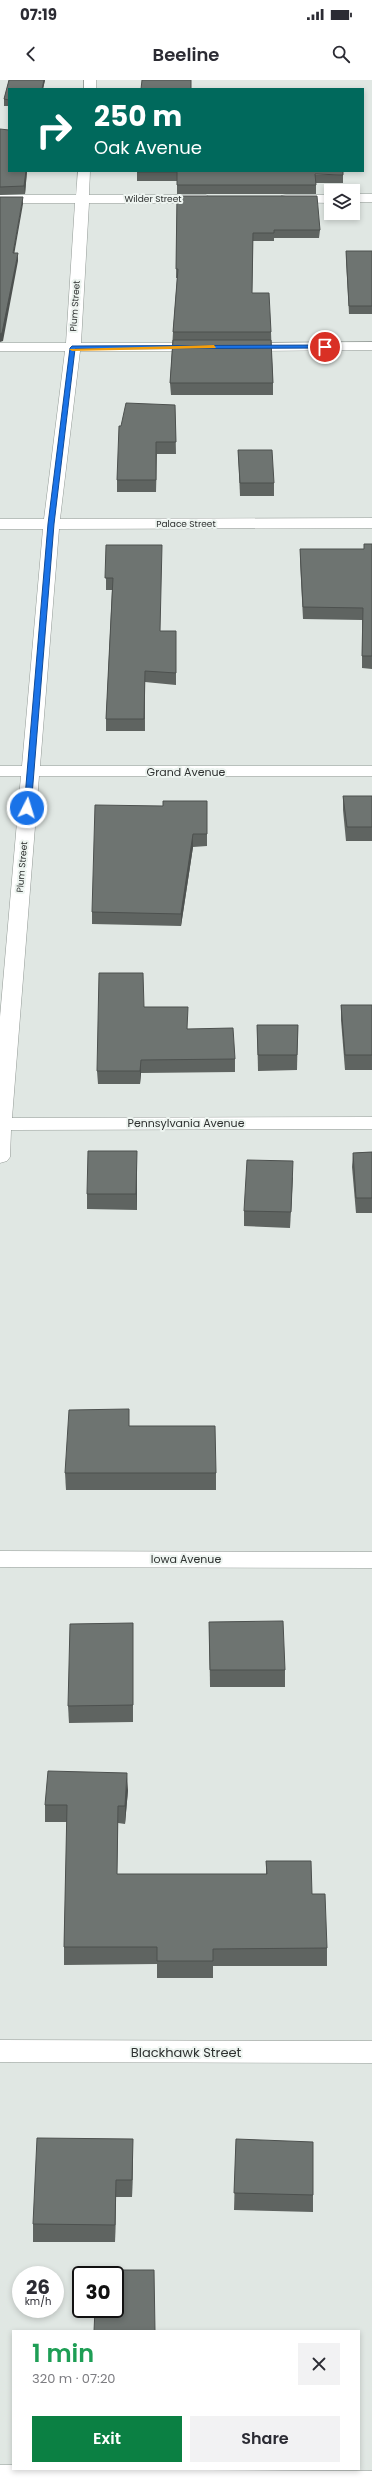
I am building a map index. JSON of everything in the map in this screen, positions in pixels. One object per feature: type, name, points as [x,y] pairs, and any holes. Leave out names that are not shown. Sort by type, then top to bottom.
[{"type":"street","name":"Plum Street","points":[[0,1158],[0,1124],[51,524],[72,348],[84,172]]},
{"type":"street","points":[[269,199],[324,198]]},
{"type":"street","points":[[360,198],[372,198]]},
{"type":"street","name":"Wilder Street","points":[[0,199],[222,199]]},
{"type":"street","points":[[230,347],[372,346]]},
{"type":"street","points":[[0,347],[214,347]]},
{"type":"street","name":"Palace Street","points":[[0,524],[372,523]]},
{"type":"street","name":"Grand Avenue","points":[[0,771],[372,771]]},
{"type":"street","name":"Pennsylvania Avenue","points":[[0,1124],[372,1123]]},
{"type":"street","name":"Iowa Avenue","points":[[0,1559],[372,1560]]},
{"type":"street","name":"Blackhawk Street","points":[[0,2051],[372,2052]]},
{"type":"lane","points":[[0,2474],[372,2480]]},
{"type":"building","points":[[9,80],[44,80],[42,88],[8,88],[8,100],[4,99]]},
{"type":"building","points":[[142,80],[191,80],[191,88],[141,88]]},
{"type":"building","points":[[0,129],[8,130],[8,172],[26,172],[24,186],[0,187]]},
{"type":"building","points":[[177,172],[343,172],[343,175],[315,174],[316,185],[177,185]]},
{"type":"building","points":[[177,196],[317,196],[320,230],[274,230],[274,233],[253,233],[252,293],[269,293],[271,332],[173,332],[178,269],[176,269]]},
{"type":"building","points":[[0,197],[23,197],[13,253],[18,253],[2,333],[0,334]]},
{"type":"building","points":[[346,251],[372,251],[372,306],[349,306]]},
{"type":"building","points":[[173,340],[271,340],[273,383],[170,383]]},
{"type":"building","points":[[126,403],[175,405],[176,442],[156,442],[156,480],[117,480],[119,426],[121,426]]},
{"type":"building","points":[[238,450],[272,450],[274,483],[240,483]]},
{"type":"building","points":[[364,544],[372,544],[372,656],[362,656],[363,608],[303,607],[300,549],[364,549]]},
{"type":"building","points":[[106,545],[162,545],[160,631],[176,631],[176,673],[145,671],[144,719],[106,719],[113,578],[105,578]]},
{"type":"building","points":[[343,796],[372,796],[372,827],[347,827]]},
{"type":"building","points":[[163,801],[207,801],[207,834],[193,834],[181,914],[92,912],[95,805],[163,806]]},
{"type":"building","points":[[99,973],[143,973],[144,1007],[188,1007],[187,1029],[233,1028],[235,1059],[141,1060],[140,1071],[97,1071]]},
{"type":"building","points":[[341,1005],[372,1005],[372,1055],[345,1055]]},
{"type":"building","points":[[257,1025],[298,1025],[297,1055],[258,1055]]},
{"type":"building","points":[[88,1151],[137,1151],[136,1194],[87,1194]]},
{"type":"building","points":[[372,1152],[372,1198],[356,1198],[353,1153]]},
{"type":"building","points":[[247,1160],[293,1161],[291,1212],[244,1211]]},
{"type":"building","points":[[129,1409],[129,1426],[215,1426],[216,1473],[65,1473],[69,1410]]},
{"type":"building","points":[[283,1621],[285,1670],[210,1670],[209,1622]]},
{"type":"building","points":[[133,1623],[133,1705],[68,1706],[70,1624]]},
{"type":"building","points":[[48,1771],[127,1773],[125,1806],[118,1806],[117,1874],[267,1874],[266,1861],[311,1861],[312,1894],[325,1894],[327,1948],[213,1949],[213,1961],[157,1961],[157,1947],[64,1947],[67,1805],[45,1805]]},
{"type":"building","points":[[37,2138],[133,2139],[132,2180],[116,2180],[115,2225],[33,2224]]},
{"type":"building","points":[[236,2139],[313,2142],[313,2195],[234,2193]]},
{"type":"building","points":[[124,2270],[154,2270],[155,2330],[94,2330],[95,2318],[124,2318]]},
{"type":"slow traffic","points":[[72,349],[214,347]]},
{"type":"route","points":[[27,808],[51,524],[72,348],[325,347]]}]
